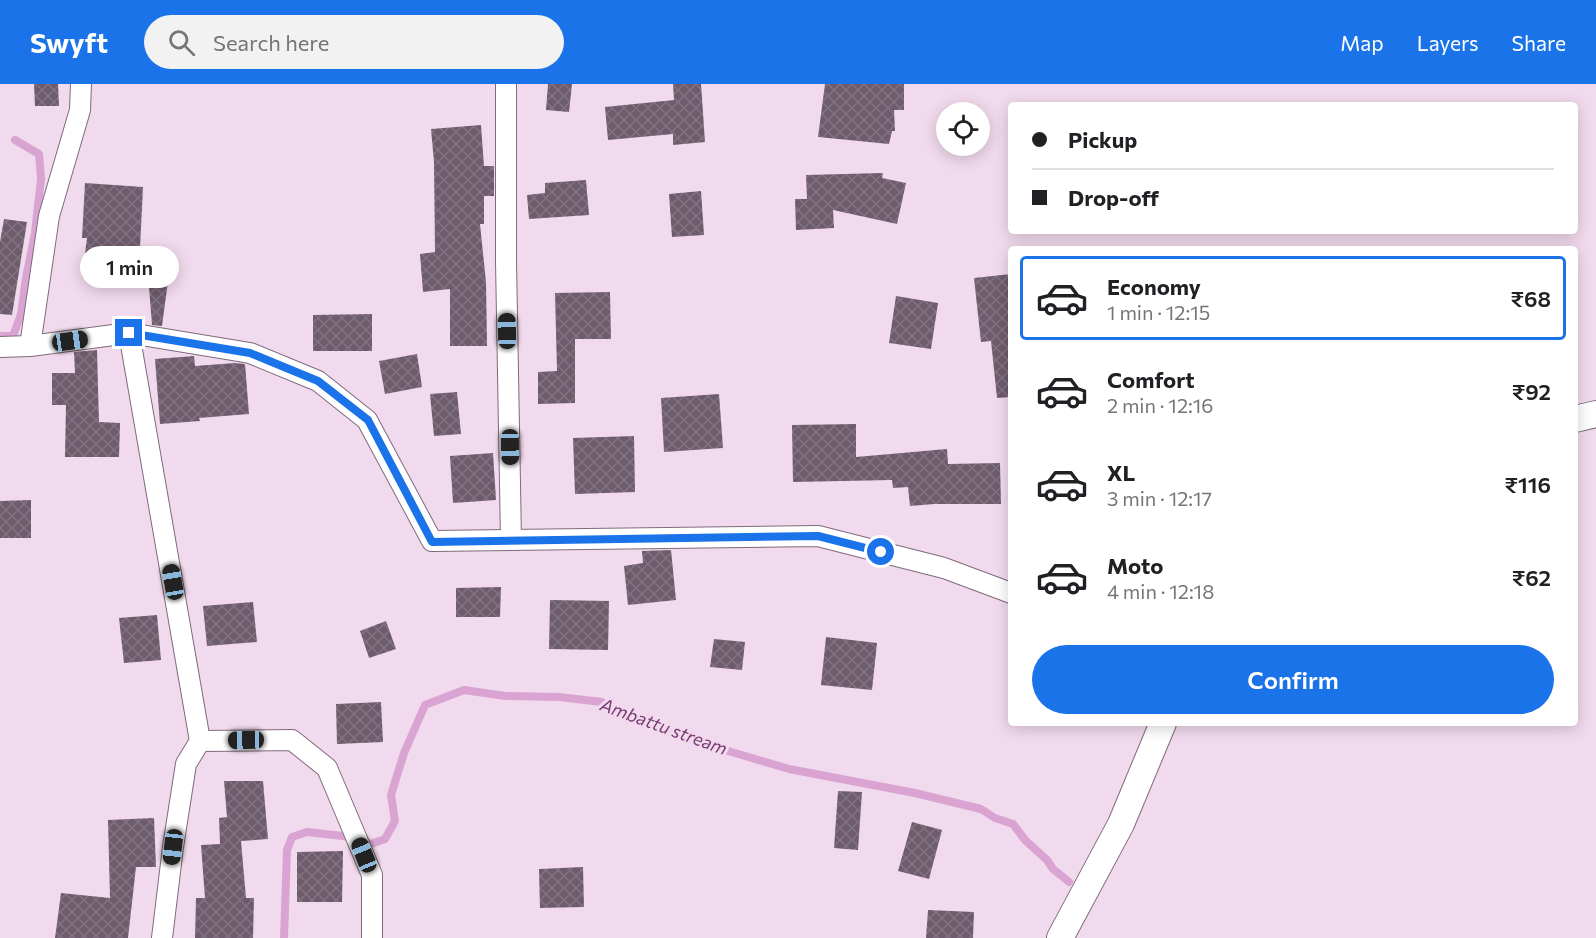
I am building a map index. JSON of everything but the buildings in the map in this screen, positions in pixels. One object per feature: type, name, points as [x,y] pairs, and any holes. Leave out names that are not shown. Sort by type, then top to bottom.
[{"type":"street","points":[[30,346],[49,216],[80,110],[81,84]]},
{"type":"street","points":[[506,84],[506,261],[512,540]]},
{"type":"street","points":[[129,333],[200,741],[186,764],[162,938]]},
{"type":"street","points":[[0,347],[30,346],[129,333],[250,353],[318,381],[368,420],[432,542],[818,536],[944,568],[1008,592]]},
{"type":"street","points":[[1578,418],[1596,414]]},
{"type":"street","points":[[1060,938],[1121,824],[1162,726]]},
{"type":"street","points":[[200,741],[292,740],[327,768],[372,875],[372,938]]},
{"type":"waterway","points":[[0,336],[13,336],[21,314],[35,233],[41,179],[39,154],[15,140]]},
{"type":"waterway","name":"Ambattu stream","points":[[284,938],[287,850],[292,837],[307,832],[343,836],[371,844],[385,839],[395,821],[391,795],[404,753],[425,705],[464,690],[505,696],[559,697],[602,702],[644,722],[718,748],[789,769],[915,793],[981,809],[995,818],[1013,824],[1025,840],[1069,882]]},
{"type":"route","points":[[129,333],[250,353],[318,381],[368,420],[432,542],[818,536],[881,552]]}]
